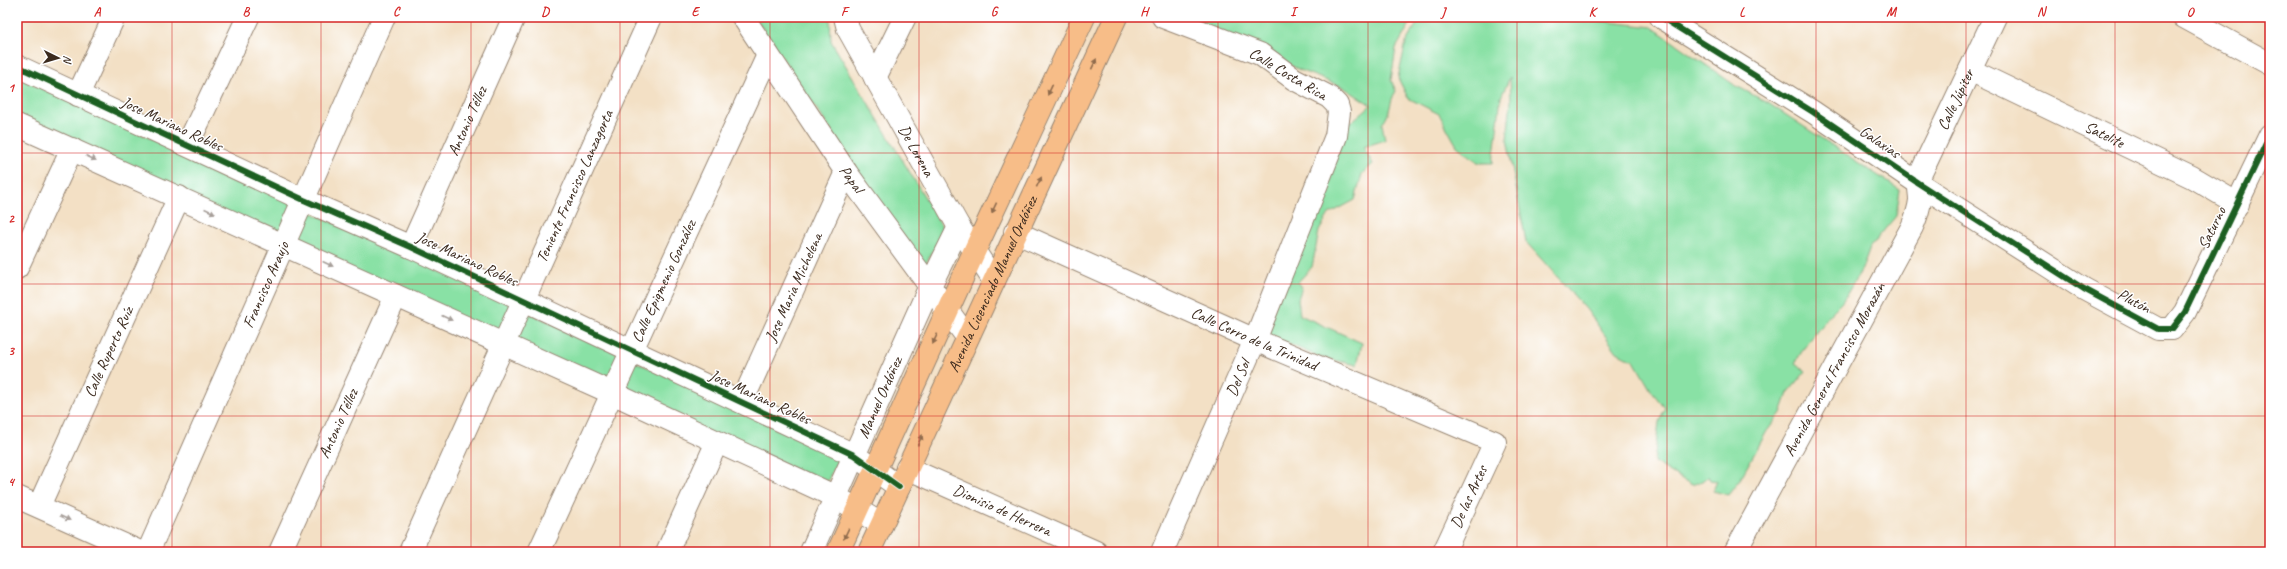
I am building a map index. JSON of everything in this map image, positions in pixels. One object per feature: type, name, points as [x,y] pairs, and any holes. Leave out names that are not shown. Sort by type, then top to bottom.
[{"type":"main road","name":"Avenida Licenciado Manuel Ordóñez","points":[[838,552],[974,252],[1084,17]]},
{"type":"main road","name":"Avenida Licenciado Manuel Ordóñez","points":[[869,552],[1015,232],[1116,17]]},
{"type":"street","points":[[78,95],[114,17]]},
{"type":"street","points":[[188,144],[248,17]]},
{"type":"street","name":"Francisco Araujo","points":[[148,552],[384,17]]},
{"type":"street","name":"Antonio Téllez","points":[[411,247],[514,17]]},
{"type":"street","name":"Teniente Francisco Lanzagorta","points":[[410,552],[651,17]]},
{"type":"street","name":"Papal","points":[[743,17],[846,172],[967,337]]},
{"type":"street","name":"De Lorena","points":[[845,17],[848,29],[959,227],[974,252],[994,280]]},
{"type":"street","points":[[875,78],[905,17]]},
{"type":"street","name":"Calle Costa Rica","points":[[1163,17],[1260,54],[1294,79],[1329,97],[1337,105],[1339,112],[1336,136]]},
{"type":"street","name":"Galaxias","points":[[1661,17],[1813,112],[1918,183],[2084,289]]},
{"type":"street","name":"Calle Júpiter","points":[[1918,183],[1995,17]]},
{"type":"street","points":[[2184,17],[2270,64]]},
{"type":"street","name":"Calle Epigmenio González","points":[[539,552],[768,55]]},
{"type":"street","name":"Jose Mariano Robles","points":[[17,66],[188,144],[304,200],[411,247],[742,402],[854,456],[875,470],[903,478]]},
{"type":"street","name":"Satelite","points":[[1970,70],[2192,177],[2238,204]]},
{"type":"street","points":[[17,125],[285,244],[396,296],[612,393],[836,497],[881,524]]},
{"type":"street","name":"Saturno","points":[[2172,329],[2185,312],[2270,135]]},
{"type":"street","name":"Del Sol","points":[[1162,552],[1254,340],[1336,136]]},
{"type":"street","points":[[17,268],[72,149]]},
{"type":"street","name":"Jose Maria Michelena","points":[[742,402],[846,172]]},
{"type":"street","name":"Avenida General Francisco Morazán","points":[[1735,552],[1912,227],[1919,206],[1918,183]]},
{"type":"street","name":"Calle Ruperto Ruíz","points":[[39,506],[179,198]]},
{"type":"street","name":"Manuel Ordóñez","points":[[811,552],[930,286],[959,227]]},
{"type":"street","name":"Calle Cerro de la Trinidad","points":[[1015,232],[1254,340],[1495,442]]},
{"type":"street","name":"Plutón","points":[[2084,289],[2158,329],[2172,329]]},
{"type":"street","name":"Antonio Téllez","points":[[280,552],[396,296]]},
{"type":"street","points":[[667,552],[717,442]]},
{"type":"street","name":"De las Artes","points":[[1444,552],[1495,442]]},
{"type":"street","name":"Dionisio de Herrera","points":[[903,478],[1096,552]]},
{"type":"street","points":[[17,497],[140,552]]},
{"type":"green space","points":[[755,17],[830,17],[831,41],[945,231],[923,268]]},
{"type":"green space","points":[[1178,17],[1414,17],[1396,48],[1391,80],[1396,91],[1387,116],[1382,124],[1385,140],[1363,147],[1373,164],[1362,174],[1355,200],[1329,214],[1319,231],[1312,267],[1298,282],[1302,287],[1298,299],[1300,315],[1362,343],[1357,365],[1319,357],[1261,332],[1340,126],[1351,122],[1371,105],[1343,87],[1302,71],[1250,45]]},
{"type":"green space","points":[[1421,17],[1568,17],[1652,27],[1733,84],[1768,103],[1900,190],[1896,216],[1870,247],[1862,269],[1842,302],[1830,314],[1804,348],[1795,363],[1806,371],[1788,393],[1781,413],[1767,431],[1739,481],[1728,495],[1713,491],[1717,481],[1710,480],[1708,476],[1702,481],[1692,485],[1654,462],[1659,422],[1665,408],[1652,392],[1634,361],[1617,352],[1586,309],[1526,242],[1507,139],[1511,101],[1510,77],[1501,97],[1493,163],[1479,163],[1457,146],[1439,114],[1408,98],[1398,78],[1406,42]]},
{"type":"green space","points":[[17,77],[840,456],[825,486],[17,118]]},
{"type":"cycle path","points":[[1661,17],[1813,112],[1918,183],[2084,289],[2158,329],[2172,329],[2185,312],[2270,135]]},
{"type":"cycle path","points":[[17,66],[304,200],[411,247],[854,455],[899,487]]}]
